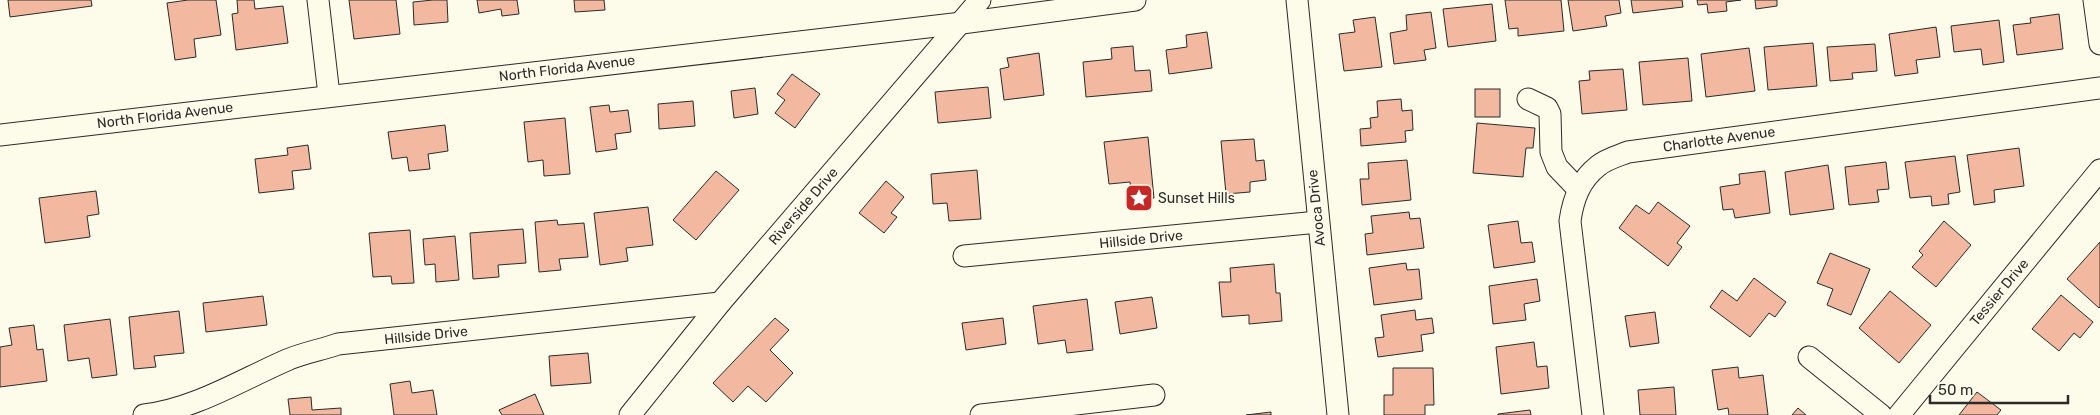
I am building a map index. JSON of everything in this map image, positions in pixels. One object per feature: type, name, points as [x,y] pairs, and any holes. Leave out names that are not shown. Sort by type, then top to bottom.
[{"type":"street","points":[[318,0],[329,96]]},
{"type":"street","name":"Riverside Drive","points":[[630,415],[720,302],[980,0]]},
{"type":"street","name":"North Florida Avenue","points":[[0,135],[962,23],[1052,5],[1134,0]]},
{"type":"street","name":"Avoca Drive","points":[[1297,0],[1338,415]]},
{"type":"street","points":[[2094,0],[2100,44]]},
{"type":"street","name":"Charlotte Avenue","points":[[1593,415],[1570,221],[1572,205],[1578,189],[1599,165],[1628,152],[2100,88]]},
{"type":"street","points":[[1528,98],[1547,108],[1550,114],[1552,152],[1557,167],[1578,189]]},
{"type":"street","name":"Tessier Drive","points":[[1899,415],[2100,170]]},
{"type":"street","name":"Hillside Drive","points":[[964,256],[1318,222]]},
{"type":"street","name":"Hillside Drive","points":[[144,415],[159,413],[218,393],[289,360],[338,344],[720,302]]},
{"type":"street","points":[[1809,357],[1881,415]]},
{"type":"street","points":[[981,415],[1154,395]]},
{"type":"building","points":[[8,0],[91,0],[92,6],[10,17]]},
{"type":"building","points":[[188,0],[216,0],[221,35],[194,39],[196,57],[175,60],[167,3]]},
{"type":"building","points":[[237,0],[254,0],[255,9],[283,6],[288,43],[236,50],[232,14],[238,13]]},
{"type":"building","points":[[349,0],[396,0],[400,34],[354,39]]},
{"type":"building","points":[[447,0],[448,22],[414,25],[413,2]]},
{"type":"building","points":[[477,0],[517,0],[519,14],[502,16],[501,9],[479,13]]},
{"type":"building","points":[[574,0],[604,0],[605,10],[575,12]]},
{"type":"building","points":[[1505,0],[1561,0],[1564,31],[1518,36],[1518,28],[1509,29]]},
{"type":"building","points":[[1568,0],[1619,0],[1621,13],[1605,16],[1607,26],[1573,31]]},
{"type":"building","points":[[1631,0],[1682,0],[1683,7],[1633,13]]},
{"type":"building","points":[[1697,0],[1741,0],[1726,2],[1727,11],[1708,13],[1707,4],[1698,5]]},
{"type":"building","points":[[1755,0],[1777,0],[1777,6],[1756,9]]},
{"type":"building","points":[[1492,4],[1496,41],[1448,47],[1443,9]]},
{"type":"building","points":[[1431,12],[1436,48],[1424,50],[1426,60],[1394,64],[1390,33],[1407,30],[1406,15]]},
{"type":"building","points":[[2059,14],[2063,49],[2017,55],[2013,25],[2031,23],[2030,18]]},
{"type":"building","points":[[1375,17],[1382,67],[1344,71],[1339,34],[1355,32],[1353,20]]},
{"type":"building","points":[[1999,20],[2004,62],[1983,65],[1981,49],[1954,52],[1951,26]]},
{"type":"building","points":[[1936,27],[1940,57],[1916,60],[1918,73],[1895,76],[1889,34]]},
{"type":"building","points":[[1207,32],[1212,68],[1169,74],[1166,50],[1187,47],[1186,35]]},
{"type":"building","points":[[1813,43],[1817,86],[1768,90],[1764,47]]},
{"type":"building","points":[[1875,44],[1877,71],[1852,73],[1853,79],[1830,81],[1827,47]]},
{"type":"building","points":[[1133,46],[1135,71],[1150,70],[1152,91],[1086,97],[1083,62],[1112,59],[1111,48]]},
{"type":"building","points":[[1749,48],[1755,91],[1706,97],[1701,54]]},
{"type":"building","points":[[1039,53],[1044,95],[1004,100],[1000,69],[1009,67],[1007,58]]},
{"type":"building","points":[[1688,58],[1692,101],[1643,105],[1639,62]]},
{"type":"building","points":[[1623,69],[1627,110],[1582,114],[1579,81],[1590,80],[1589,71]]},
{"type":"building","points":[[792,74],[820,94],[795,128],[775,113],[785,100],[777,94]]},
{"type":"building","points":[[988,87],[991,118],[938,123],[935,92]]},
{"type":"building","points":[[755,88],[758,114],[734,118],[731,91]]},
{"type":"building","points":[[1475,89],[1500,89],[1500,117],[1475,117]]},
{"type":"building","points":[[1401,99],[1402,111],[1412,110],[1413,130],[1405,131],[1406,142],[1361,146],[1360,129],[1371,128],[1370,118],[1378,117],[1377,101]]},
{"type":"building","points":[[693,101],[695,126],[659,129],[658,104]]},
{"type":"building","points":[[609,105],[610,112],[628,110],[631,132],[615,134],[617,149],[596,152],[590,107]]},
{"type":"building","points":[[565,118],[570,174],[544,176],[543,160],[528,162],[524,122]]},
{"type":"building","points":[[1477,123],[1535,128],[1533,148],[1526,148],[1523,177],[1473,173]]},
{"type":"building","points":[[445,125],[448,151],[428,154],[430,169],[409,171],[407,157],[392,159],[388,132]]},
{"type":"building","points":[[1148,137],[1154,198],[1132,200],[1130,182],[1109,184],[1104,142]]},
{"type":"building","points":[[1254,139],[1256,161],[1264,160],[1266,180],[1250,182],[1250,192],[1226,194],[1221,141]]},
{"type":"building","points":[[308,145],[311,169],[292,171],[294,189],[259,193],[255,159],[288,155],[287,148]]},
{"type":"building","points":[[2019,148],[2024,186],[1994,190],[1995,202],[1974,205],[1967,155]]},
{"type":"building","points":[[1955,156],[1960,192],[1948,194],[1949,204],[1932,206],[1931,196],[1910,198],[1905,162]]},
{"type":"building","points":[[1407,160],[1411,200],[1362,205],[1360,179],[1369,179],[1368,163]]},
{"type":"building","points":[[1886,162],[1889,189],[1877,190],[1879,202],[1849,205],[1845,167]]},
{"type":"building","points":[[1828,165],[1834,209],[1790,215],[1785,172]]},
{"type":"building","points":[[977,170],[981,219],[949,221],[947,203],[933,204],[931,174]]},
{"type":"building","points":[[716,171],[739,190],[696,240],[673,220]]},
{"type":"building","points":[[1765,171],[1770,213],[1735,218],[1733,209],[1723,210],[1720,187],[1740,184],[1739,174]]},
{"type":"building","points":[[886,181],[904,197],[891,213],[897,217],[884,233],[859,213]]},
{"type":"building","points":[[96,191],[99,214],[87,216],[90,237],[45,243],[39,198]]},
{"type":"building","points":[[1658,202],[1690,226],[1677,243],[1682,247],[1668,266],[1619,228],[1636,205],[1649,214]]},
{"type":"building","points":[[648,207],[653,245],[626,248],[628,261],[600,265],[594,213]]},
{"type":"building","points":[[1409,212],[1410,219],[1420,218],[1424,248],[1367,255],[1365,234],[1373,233],[1371,216]]},
{"type":"building","points":[[557,220],[558,225],[584,223],[588,257],[559,259],[561,270],[539,272],[535,222]]},
{"type":"building","points":[[1518,221],[1521,243],[1532,242],[1535,262],[1494,268],[1488,225]]},
{"type":"building","points":[[1944,221],[1971,245],[1936,287],[1912,267],[1923,255],[1919,251]]},
{"type":"building","points":[[523,229],[526,263],[498,265],[499,277],[473,279],[470,233]]},
{"type":"building","points":[[410,230],[414,283],[392,284],[391,276],[373,277],[369,233]]},
{"type":"building","points":[[455,236],[459,280],[436,282],[435,264],[425,265],[423,239]]},
{"type":"building","points":[[2100,242],[2100,307],[2099,308],[2067,279]]},
{"type":"building","points":[[1830,253],[1870,269],[1851,315],[1827,305],[1833,289],[1817,283]]},
{"type":"building","points":[[1406,263],[1407,270],[1419,269],[1422,299],[1374,305],[1369,268]]},
{"type":"building","points":[[1274,264],[1276,293],[1280,293],[1282,321],[1249,324],[1249,315],[1222,317],[1219,282],[1231,282],[1230,268]]},
{"type":"building","points":[[1754,278],[1786,302],[1775,317],[1769,313],[1750,337],[1710,307],[1722,290],[1737,301]]},
{"type":"building","points":[[1537,279],[1540,301],[1524,304],[1526,320],[1493,324],[1489,286]]},
{"type":"building","points":[[1890,291],[1931,325],[1899,363],[1859,328]]},
{"type":"building","points":[[2061,295],[2093,322],[2080,338],[2074,333],[2059,351],[2032,329]]},
{"type":"building","points":[[263,296],[267,325],[206,332],[203,303]]},
{"type":"building","points":[[1152,297],[1157,328],[1120,334],[1115,302]]},
{"type":"building","points":[[1087,299],[1093,350],[1067,353],[1065,340],[1038,344],[1033,306]]},
{"type":"building","points":[[1415,310],[1416,320],[1432,318],[1434,333],[1421,335],[1423,351],[1378,357],[1375,338],[1384,337],[1381,315]]},
{"type":"building","points":[[179,311],[184,353],[154,356],[156,367],[134,369],[129,317]]},
{"type":"building","points":[[1655,312],[1659,343],[1630,347],[1625,316]]},
{"type":"building","points":[[775,318],[789,330],[770,350],[793,373],[766,402],[748,386],[733,402],[713,383]]},
{"type":"building","points":[[1003,318],[1006,344],[966,350],[962,323]]},
{"type":"building","points":[[110,319],[117,375],[92,378],[89,358],[68,361],[64,325]]},
{"type":"building","points":[[34,325],[37,350],[43,349],[47,381],[0,387],[0,347],[12,345],[9,328]]},
{"type":"building","points":[[1534,342],[1537,367],[1547,366],[1549,388],[1501,394],[1496,347]]},
{"type":"building","points":[[588,353],[591,383],[551,386],[549,356]]},
{"type":"building","points":[[1738,367],[1739,378],[1763,375],[1768,415],[1729,415],[1728,408],[1718,410],[1712,370]]},
{"type":"building","points":[[1393,368],[1433,368],[1434,405],[1425,405],[1425,415],[1384,415],[1384,395],[1393,395]]},
{"type":"building","points":[[410,381],[412,393],[433,390],[437,415],[394,415],[390,384]]},
{"type":"building","points":[[1674,387],[1676,415],[1640,415],[1638,390]]},
{"type":"building","points":[[1977,392],[2001,410],[1997,415],[1959,415]]},
{"type":"building","points":[[535,394],[544,415],[502,415],[499,410]]},
{"type":"building","points":[[311,397],[312,410],[341,408],[341,415],[290,415],[288,399]]},
{"type":"building","points":[[1798,408],[1806,415],[1792,415]]},
{"type":"building","points":[[1530,410],[1531,415],[1498,415],[1498,414]]},
{"type":"building","points":[[1271,412],[1271,415],[1246,415]]},
{"type":"place","name":"Sunset Hills","points":[[1139,198]]}]
